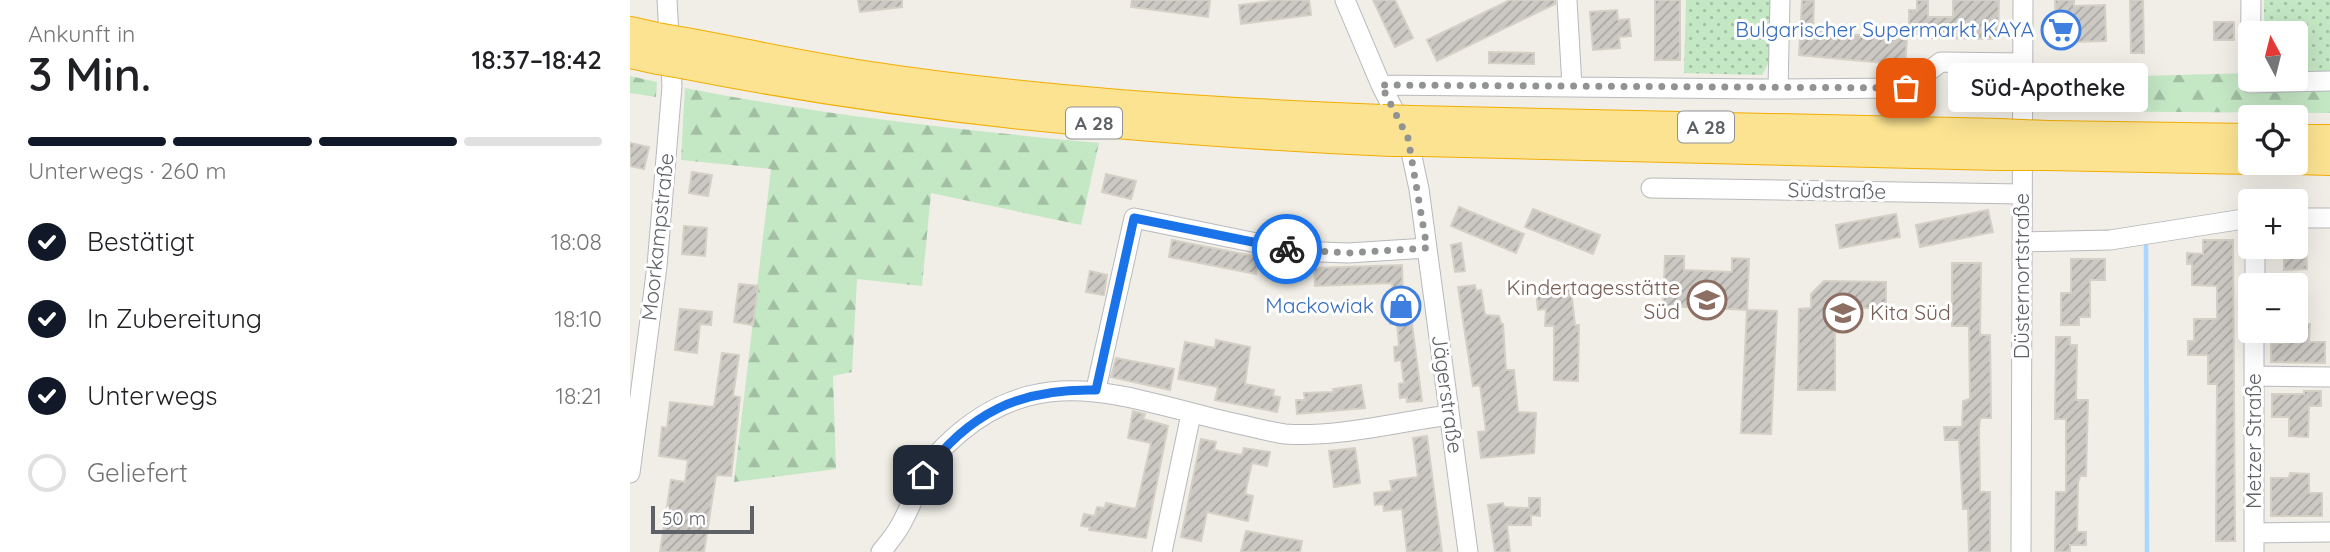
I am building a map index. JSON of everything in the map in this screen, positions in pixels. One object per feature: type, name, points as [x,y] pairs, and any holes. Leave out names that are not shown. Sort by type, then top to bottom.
[{"type":"highway","name":"A 28","points":[[630,54],[649,42],[799,86],[998,114],[1161,129],[1386,130],[2048,146],[2238,159]]},
{"type":"highway","name":"A 28","points":[[2048,146],[2238,138]]},
{"type":"highway","points":[[2308,139],[2330,139]]},
{"type":"highway","points":[[2308,160],[2330,161]]},
{"type":"street","name":"Moorkampstraße","points":[[630,473],[657,266],[672,86],[667,0]]},
{"type":"street","name":"Jägerstraße","points":[[1345,0],[1381,85],[1408,138],[1427,248],[1468,552]]},
{"type":"street","points":[[1567,0],[1572,86]]},
{"type":"street","points":[[1778,89],[1780,0]]},
{"type":"street","name":"Düsternortstraße","points":[[2021,552],[2023,0]]},
{"type":"street","points":[[2251,0],[2250,83],[2330,81]]},
{"type":"street","points":[[1381,85],[1906,88],[1941,62],[2023,62]]},
{"type":"street","name":"Südstraße","points":[[1651,188],[2022,194]]},
{"type":"street","points":[[1096,390],[1134,218],[1296,251],[1348,253],[1427,248]]},
{"type":"street","points":[[2308,218],[2330,218]]},
{"type":"street","points":[[2022,242],[2110,240],[2238,220]]},
{"type":"street","name":"Metzer Straße","points":[[2254,542],[2255,343]]},
{"type":"street","points":[[2254,376],[2330,377]]},
{"type":"street","points":[[881,552],[900,526],[923,475],[942,449],[968,426],[1022,396],[1057,389],[1096,390],[1284,434],[1320,433],[1449,415]]},
{"type":"street","points":[[1162,552],[1191,414]]},
{"type":"street","points":[[2254,542],[2330,532]]},
{"type":"green space","points":[[1686,0],[1771,0],[1770,60],[1762,75],[1684,73]]},
{"type":"green space","points":[[2264,0],[2330,0],[2330,72],[2308,73],[2308,21],[2264,21]]},
{"type":"green space","points":[[2330,72],[2330,113],[2308,113],[2308,105],[2238,105],[2238,112],[2034,111],[2035,79],[2238,73],[2238,91],[2308,91],[2308,74]]},
{"type":"green space","points":[[630,76],[657,82],[656,97],[630,93]]},
{"type":"green space","points":[[685,88],[891,121],[1099,143],[1081,225],[931,193],[922,286],[857,279],[852,372],[833,376],[836,469],[734,482],[771,169],[681,160]]},
{"type":"building","points":[[858,0],[902,0],[902,7],[860,12]]},
{"type":"building","points":[[1132,0],[1210,0],[1208,17],[1131,7]]},
{"type":"building","points":[[1309,0],[1311,15],[1241,24],[1239,5]]},
{"type":"building","points":[[1373,0],[1395,0],[1413,38],[1395,47]]},
{"type":"building","points":[[1510,0],[1555,0],[1555,4],[1437,61],[1427,40]]},
{"type":"building","points":[[1655,0],[1680,0],[1680,60],[1655,60]]},
{"type":"building","points":[[1802,0],[1814,0],[1813,31],[1907,39],[1905,65],[1799,55]]},
{"type":"building","points":[[1917,0],[1928,0],[1928,17],[1953,17],[1953,0],[1999,0],[1998,39],[1931,38],[1931,34],[1909,34],[1909,10],[1917,10]]},
{"type":"building","points":[[2055,0],[2074,0],[2074,6],[2105,5],[2106,41],[2075,42],[2075,34],[2056,35]]},
{"type":"building","points":[[2130,0],[2143,0],[2144,53],[2131,53]]},
{"type":"building","points":[[1617,10],[1618,20],[1629,19],[1631,36],[1619,37],[1620,48],[1593,50],[1590,12]]},
{"type":"building","points":[[2214,22],[2234,22],[2234,40],[2214,40]]},
{"type":"building","points":[[1489,52],[1534,53],[1534,64],[1489,63]]},
{"type":"building","points":[[630,143],[649,147],[644,169],[630,166]]},
{"type":"building","points":[[692,172],[712,175],[708,196],[689,193]]},
{"type":"building","points":[[1106,174],[1136,181],[1131,199],[1102,192]]},
{"type":"building","points":[[1459,207],[1524,234],[1516,253],[1451,226]]},
{"type":"building","points":[[1533,209],[1600,235],[1593,254],[1525,227]]},
{"type":"building","points":[[1988,210],[1993,232],[1920,247],[1916,225]]},
{"type":"building","points":[[1896,214],[1900,237],[1840,248],[1836,225]]},
{"type":"building","points":[[684,226],[707,228],[705,256],[682,254]]},
{"type":"building","points":[[1172,240],[1259,257],[1256,274],[1169,257]]},
{"type":"building","points":[[2203,240],[2233,240],[2235,541],[2216,541],[2217,384],[2208,384],[2208,355],[2188,355],[2188,341],[2194,341],[2194,319],[2217,319],[2217,286],[2192,285],[2192,264],[2187,264],[2187,253],[2203,254]]},
{"type":"building","points":[[1461,243],[1465,271],[1455,272],[1451,245]]},
{"type":"building","points":[[1665,256],[1684,256],[1684,270],[1732,272],[1732,258],[1749,259],[1747,310],[1663,306]]},
{"type":"building","points":[[2071,259],[2105,259],[2105,280],[2090,280],[2090,317],[2079,317],[2079,325],[2061,325],[2061,293],[2071,293]]},
{"type":"building","points":[[2284,259],[2307,259],[2307,269],[2284,270]]},
{"type":"building","points":[[1952,263],[1981,263],[1980,335],[1990,335],[1991,418],[1980,418],[1980,492],[1990,492],[1990,552],[1969,552],[1968,509],[1963,509],[1959,440],[1945,440],[1944,427],[1962,427],[1963,401],[1970,399],[1969,326],[1952,326]]},
{"type":"building","points":[[1402,265],[1403,302],[1409,301],[1422,401],[1407,402],[1407,397],[1400,398],[1399,384],[1404,383],[1401,360],[1395,361],[1394,347],[1399,346],[1397,324],[1390,324],[1389,310],[1395,310],[1392,283],[1315,286],[1314,268]]},
{"type":"building","points":[[1090,271],[1107,275],[1104,295],[1086,292]]},
{"type":"building","points":[[1824,281],[1886,282],[1886,308],[1852,308],[1835,322],[1835,390],[1798,390],[1799,309],[1811,308],[1811,294]]},
{"type":"building","points":[[739,284],[758,286],[753,325],[734,322]]},
{"type":"building","points":[[1475,285],[1476,291],[1481,290],[1485,315],[1499,316],[1503,324],[1506,370],[1514,370],[1518,412],[1536,413],[1534,453],[1481,458],[1478,432],[1486,431],[1480,385],[1473,386],[1458,287]]},
{"type":"building","points":[[1557,286],[1557,291],[1571,289],[1575,325],[1579,325],[1578,381],[1554,380],[1554,326],[1545,326],[1546,309],[1538,310],[1536,289]]},
{"type":"building","points":[[680,309],[712,312],[711,325],[700,324],[697,353],[675,350]]},
{"type":"building","points":[[1747,310],[1777,311],[1771,434],[1741,433]]},
{"type":"building","points":[[2310,324],[2309,342],[2325,342],[2325,363],[2271,362],[2271,343],[2308,343]]},
{"type":"building","points":[[2056,337],[2070,337],[2070,345],[2077,345],[2076,400],[2088,400],[2086,476],[2080,476],[2078,483],[2077,532],[2086,532],[2086,545],[2070,545],[2070,552],[2055,552],[2056,492],[2066,492],[2066,419],[2055,419]]},
{"type":"building","points":[[1216,340],[1250,347],[1245,384],[1274,390],[1273,396],[1280,397],[1277,412],[1215,400],[1218,387],[1178,379],[1185,342],[1215,348]]},
{"type":"building","points":[[722,353],[739,355],[733,396],[740,397],[731,476],[716,475],[704,552],[660,552],[671,480],[685,482],[688,460],[659,456],[662,427],[667,428],[670,402],[714,407]]},
{"type":"building","points":[[1116,358],[1174,369],[1170,390],[1111,377]]},
{"type":"building","points":[[1361,385],[1365,408],[1297,414],[1296,400],[1305,400],[1304,393],[1334,392],[1333,389]]},
{"type":"building","points":[[2304,391],[2321,391],[2321,406],[2309,406],[2308,437],[2289,436],[2289,417],[2272,417],[2272,394],[2304,394]]},
{"type":"building","points":[[1133,411],[1145,414],[1143,419],[1168,426],[1146,538],[1089,530],[1090,527],[1081,526],[1084,514],[1095,516],[1097,507],[1105,508],[1106,503],[1136,509],[1151,443],[1128,438]]},
{"type":"building","points":[[1427,436],[1442,552],[1407,552],[1402,509],[1384,511],[1383,504],[1375,505],[1374,493],[1392,491],[1390,481],[1418,477],[1413,438]]},
{"type":"building","points":[[1201,439],[1216,442],[1214,450],[1242,455],[1244,448],[1270,452],[1267,466],[1252,463],[1245,494],[1253,496],[1248,521],[1207,512],[1201,541],[1181,537]]},
{"type":"building","points":[[1355,448],[1360,483],[1334,487],[1329,451]]},
{"type":"building","points":[[2290,473],[2309,474],[2309,493],[2322,493],[2322,516],[2271,516],[2271,478],[2289,478]]},
{"type":"building","points":[[1529,498],[1540,498],[1540,516],[1531,515],[1531,525],[1507,525],[1510,552],[1495,552],[1488,505],[1503,503],[1504,507],[1529,508]]},
{"type":"building","points":[[1246,531],[1302,541],[1300,552],[1241,552]]},
{"type":"waterway","points":[[2146,246],[2147,552]]},
{"type":"way so far","points":[[1287,249],[1348,253],[1427,248],[1419,189],[1408,138],[1381,85],[1906,88]]},
{"type":"place","name":"Bulgarischer Supermarkt KAYA","points":[[2061,30]]},
{"type":"place","name":"Süd-Apotheke","points":[[1906,88]]},
{"type":"place","name":"Kindertagesstätte Süd","points":[[1707,300]]},
{"type":"place","name":"Mackowiak","points":[[1401,306]]},
{"type":"place","name":"Kita Süd","points":[[1843,313]]},
{"type":"route","points":[[923,475],[942,449],[968,426],[1022,396],[1057,389],[1096,390],[1134,218],[1287,249]]}]
